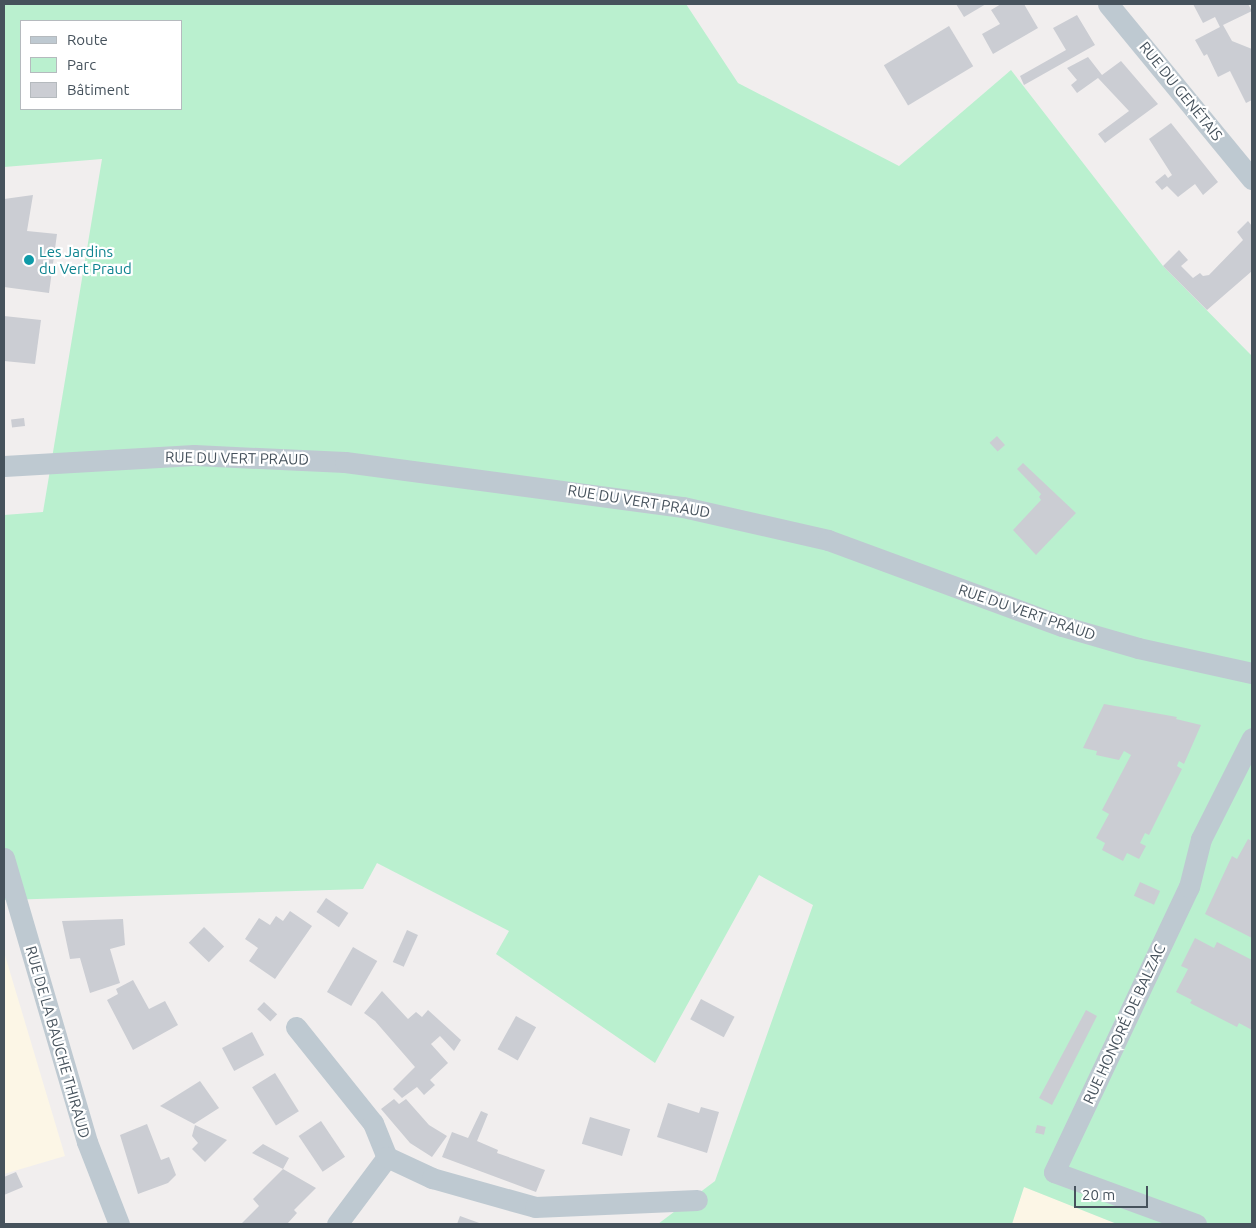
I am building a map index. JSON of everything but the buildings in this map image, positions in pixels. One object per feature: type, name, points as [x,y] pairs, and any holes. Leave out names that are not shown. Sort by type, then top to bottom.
[{"type":"street","name":"RUE DU GENÉTAIS","points":[[1108,4],[1252,179]]},
{"type":"street","name":"RUE DU VERT PRAUD","points":[[4,466],[194,455],[345,462],[683,506],[828,540],[1062,626],[1138,648],[1252,673]]},
{"type":"street","name":"RUE HONORÉ DE BALZAC","points":[[1196,1224],[1054,1172],[1189,887],[1201,840],[1252,738]]},
{"type":"street","name":"RUE DE LA BAUCHE THIRAUD","points":[[4,858],[87,1142],[119,1224]]},
{"type":"street","points":[[296,1027],[373,1123],[386,1157],[432,1178],[535,1207],[697,1200]]},
{"type":"street","points":[[337,1224],[386,1157]]},
{"type":"shaded area","points":[[4,952],[65,1156],[4,1174]]},
{"type":"shaded area","points":[[1024,1186],[1117,1224],[1012,1224]]},
{"type":"green space","points":[[4,4],[686,4],[738,83],[899,166],[1011,70],[1163,266],[1252,356],[1252,1224],[1117,1224],[1024,1187],[1012,1224],[658,1224],[715,1181],[813,905],[759,875],[655,1063],[496,954],[509,931],[377,863],[363,889],[4,900],[4,515],[43,512],[102,159],[4,167]]},
{"type":"place","name":"Les Jardins du Vert Praud","points":[[29,260]]}]
